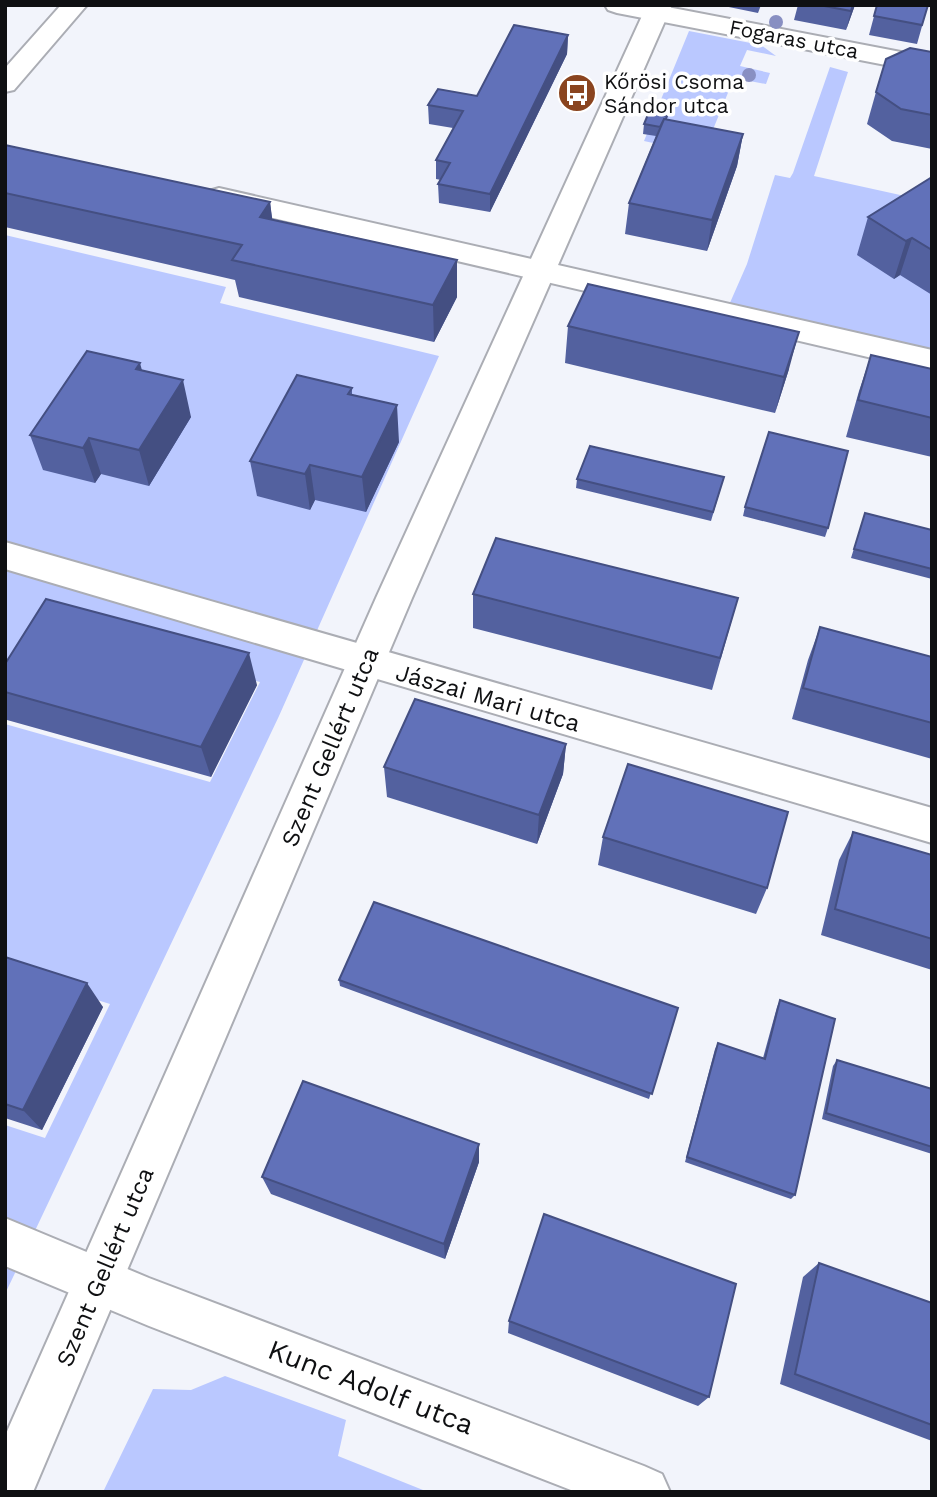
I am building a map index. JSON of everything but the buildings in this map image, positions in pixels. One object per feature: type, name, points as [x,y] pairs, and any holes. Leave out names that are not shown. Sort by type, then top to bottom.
[{"type":"street","points":[[5,84],[75,5]]},
{"type":"street","name":"Fogaras utca","points":[[617,5],[658,9],[932,66]]},
{"type":"street","name":"Szent Gellért utca","points":[[7,1492],[366,663],[658,9]]},
{"type":"street","points":[[191,191],[932,361]]},
{"type":"street","name":"Jászai Mari utca","points":[[5,555],[366,663],[932,826]]},
{"type":"street","name":"Kunc Adolf utca","points":[[5,1241],[149,1302],[644,1492]]},
{"type":"shaded area","points":[[689,31],[761,45],[776,56],[747,50],[740,66],[770,73],[766,84],[734,78],[703,154],[644,141]]},
{"type":"shaded area","points":[[830,67],[848,72],[814,176],[932,202],[932,351],[729,305],[747,264],[775,175],[790,178],[793,173]]},
{"type":"shaded area","points":[[5,235],[226,287],[220,303],[439,356],[279,716],[5,1294],[5,1125],[45,1138],[110,1004],[5,971],[5,724],[210,782],[260,682],[56,627],[5,711]]},
{"type":"shaded area","points":[[225,1376],[346,1420],[338,1456],[428,1492],[103,1492],[153,1389],[191,1390]]},
{"type":"place","name":"Kőrösi Csoma Sándor utca","points":[[577,93]]}]
